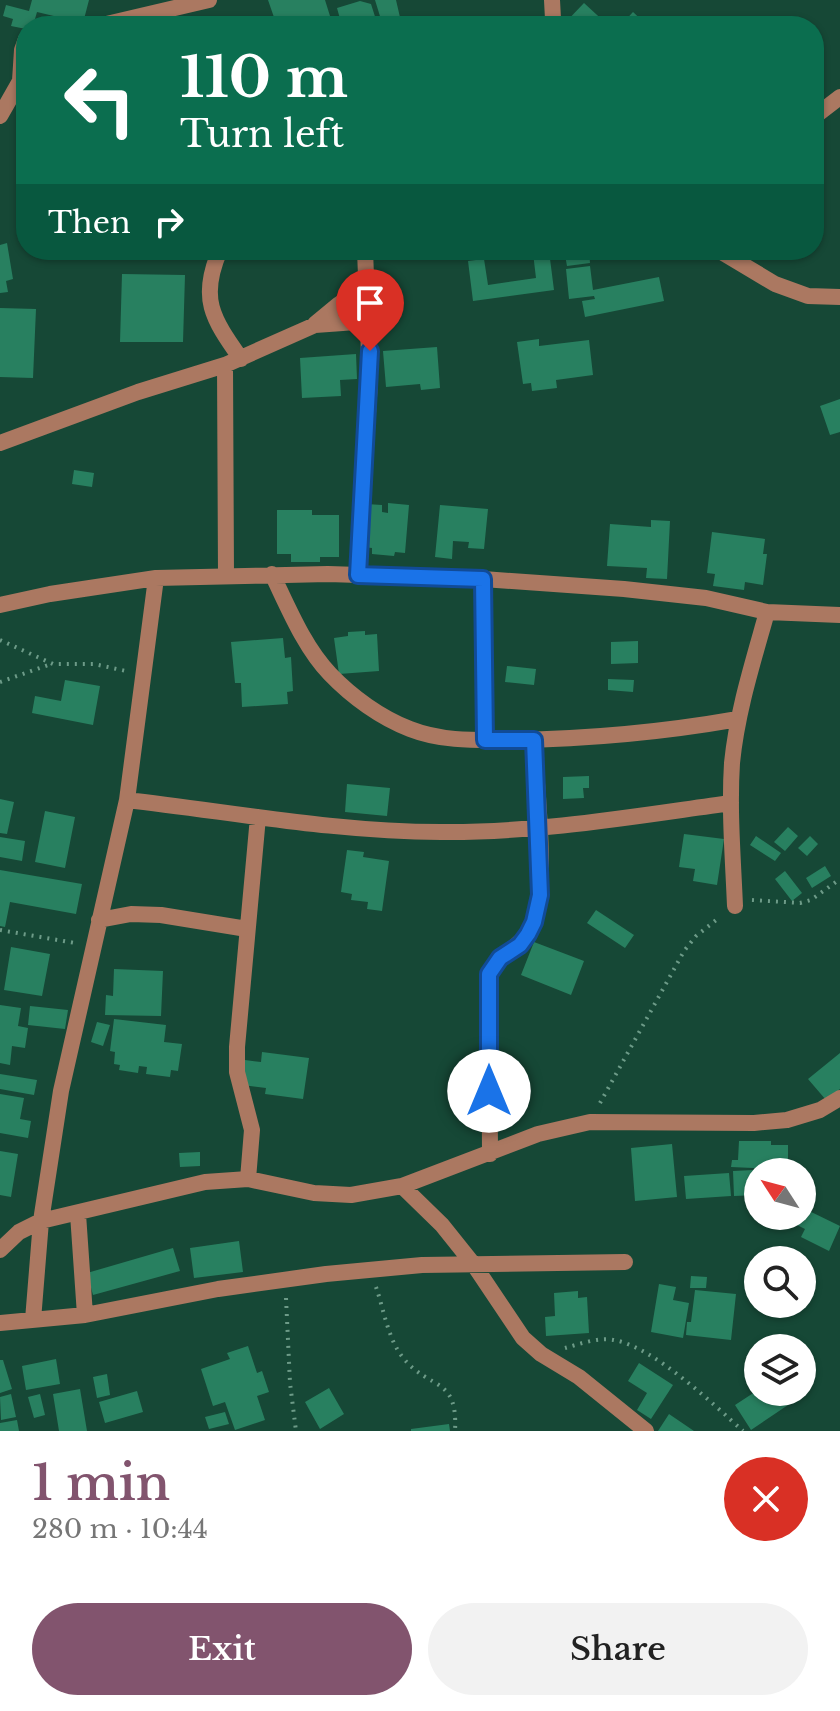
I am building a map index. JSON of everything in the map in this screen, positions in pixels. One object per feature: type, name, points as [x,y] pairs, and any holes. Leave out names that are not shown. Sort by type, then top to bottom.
[{"type":"street","points":[[145,16],[209,0]]},
{"type":"street","points":[[0,116],[16,88]]},
{"type":"street","points":[[824,109],[840,97]]},
{"type":"street","points":[[216,260],[208,294],[233,362],[226,575]]},
{"type":"street","points":[[358,575],[370,381],[366,260]]},
{"type":"street","points":[[735,260],[775,284],[808,296],[840,297]]},
{"type":"street","points":[[0,443],[138,392],[233,362],[315,325],[368,285]]},
{"type":"street","points":[[315,325],[370,321]]},
{"type":"street","points":[[272,574],[314,653],[330,674],[381,716],[411,730],[446,739],[534,740],[607,737],[738,719]]},
{"type":"street","points":[[0,605],[156,578],[358,575],[483,579],[624,589],[692,597],[767,612],[840,615]]},
{"type":"street","points":[[33,1320],[41,1221],[61,1091],[127,800],[156,578]]},
{"type":"street","points":[[483,579],[485,740]]},
{"type":"street","points":[[735,906],[732,763],[738,719],[767,612]]},
{"type":"street","points":[[490,1154],[489,974],[500,958],[520,945],[534,922],[540,895],[534,740]]},
{"type":"street","points":[[127,800],[344,827],[442,832],[539,827],[731,803]]},
{"type":"street","points":[[248,1179],[252,1130],[237,1072],[258,817]]},
{"type":"street","points":[[99,920],[131,914],[161,915],[247,929]]},
{"type":"street","points":[[0,1250],[19,1232],[41,1221],[205,1182],[248,1179],[314,1193],[351,1195],[402,1186],[538,1134],[590,1122],[787,1120],[820,1110],[840,1098]]},
{"type":"street","points":[[402,1186],[442,1225],[474,1265],[523,1338],[541,1354],[579,1377],[646,1431]]},
{"type":"street","points":[[78,1214],[85,1315]]},
{"type":"street","points":[[0,1323],[85,1315],[152,1300],[284,1279],[370,1270],[422,1265],[625,1262]]},
{"type":"path","points":[[0,640],[53,664]]},
{"type":"path","points":[[0,682],[53,664],[94,664],[144,674]]},
{"type":"path","points":[[590,1122],[684,951],[696,936],[735,906],[751,900],[800,903],[811,900],[840,879]]},
{"type":"path","points":[[0,930],[93,947]]},
{"type":"path","points":[[370,1270],[388,1325],[403,1357],[452,1397],[456,1412],[455,1431]]},
{"type":"path","points":[[284,1279],[296,1431]]},
{"type":"path","points":[[541,1354],[601,1340],[613,1339],[625,1343],[689,1383],[743,1431]]},
{"type":"building","points":[[32,0],[89,0],[85,16],[54,16],[37,12],[36,16],[16,16],[16,27],[11,26],[13,19],[3,16],[6,5],[29,11]]},
{"type":"building","points":[[268,0],[325,0],[330,16],[274,16]]},
{"type":"building","points":[[375,0],[396,0],[400,16],[380,16]]},
{"type":"building","points":[[360,1],[371,4],[375,16],[339,16],[337,8]]},
{"type":"building","points":[[584,3],[598,16],[572,16]]},
{"type":"building","points":[[7,243],[13,279],[6,281],[8,292],[0,293],[0,245]]},
{"type":"building","points":[[484,260],[488,285],[536,278],[534,260],[550,260],[554,290],[473,301],[468,261]]},
{"type":"building","points":[[566,260],[590,260],[590,263],[567,266]]},
{"type":"building","points":[[590,266],[593,290],[659,277],[664,301],[585,317],[582,301],[595,299],[594,296],[569,299],[566,269]]},
{"type":"building","points":[[122,274],[185,275],[183,342],[120,342]]},
{"type":"building","points":[[0,308],[36,309],[33,378],[0,377]]},
{"type":"building","points":[[539,339],[539,346],[589,340],[593,375],[556,380],[557,388],[532,391],[531,383],[523,384],[517,342]]},
{"type":"building","points":[[437,347],[440,388],[421,390],[420,384],[386,387],[383,351]]},
{"type":"building","points":[[356,354],[357,379],[340,380],[341,396],[302,398],[300,358]]},
{"type":"building","points":[[840,399],[840,432],[830,435],[820,406]]},
{"type":"building","points":[[74,470],[94,473],[92,487],[72,484]]},
{"type":"building","points":[[388,503],[409,505],[405,553],[395,552],[394,556],[372,554],[372,548],[363,547],[366,504],[382,505],[382,512],[388,513]]},
{"type":"building","points":[[440,505],[488,509],[484,549],[468,548],[469,542],[453,541],[452,559],[435,557]]},
{"type":"building","points":[[277,510],[312,510],[312,515],[339,515],[339,557],[320,557],[320,562],[291,562],[291,554],[277,554]]},
{"type":"building","points":[[651,520],[670,521],[667,579],[646,578],[647,568],[607,566],[610,524],[651,527]]},
{"type":"building","points":[[712,532],[765,539],[763,554],[767,554],[763,585],[745,582],[744,590],[713,586],[715,574],[707,573]]},
{"type":"building","points":[[365,631],[365,635],[377,634],[379,671],[339,674],[334,638],[348,636],[348,632]]},
{"type":"building","points":[[283,638],[285,658],[291,657],[293,691],[287,692],[288,704],[242,707],[241,683],[235,683],[231,642]]},
{"type":"building","points":[[638,641],[638,663],[611,664],[611,642]]},
{"type":"building","points":[[507,666],[536,669],[534,685],[505,682]]},
{"type":"building","points":[[608,679],[634,680],[633,692],[608,690]]},
{"type":"building","points":[[65,680],[100,686],[93,725],[32,713],[35,696],[61,701]]},
{"type":"building","points":[[589,776],[589,788],[583,788],[584,798],[563,799],[563,777]]},
{"type":"building","points":[[347,784],[390,788],[387,816],[345,812]]},
{"type":"building","points":[[0,799],[14,802],[7,834],[0,833]]},
{"type":"building","points":[[45,811],[75,817],[65,868],[35,862]]},
{"type":"building","points":[[788,827],[798,836],[785,851],[774,842]]},
{"type":"building","points":[[684,834],[724,839],[717,885],[693,881],[695,869],[679,867]]},
{"type":"building","points":[[756,836],[781,853],[775,861],[750,845]]},
{"type":"building","points":[[810,836],[818,844],[807,856],[798,848]]},
{"type":"building","points":[[0,837],[25,841],[22,861],[0,857]]},
{"type":"building","points":[[347,850],[364,852],[363,857],[389,861],[382,911],[367,909],[368,902],[351,900],[352,894],[341,892]]},
{"type":"building","points":[[825,866],[831,876],[812,888],[806,878]]},
{"type":"building","points":[[0,870],[82,884],[76,914],[10,902],[5,927],[0,926]]},
{"type":"building","points":[[785,871],[802,893],[792,901],[775,879]]},
{"type":"building","points":[[596,910],[634,935],[625,948],[587,923]]},
{"type":"building","points":[[534,942],[584,961],[571,995],[521,975]]},
{"type":"building","points":[[11,947],[50,954],[42,996],[4,990]]},
{"type":"building","points":[[114,969],[163,971],[161,1016],[105,1015],[106,995],[113,996]]},
{"type":"building","points":[[0,1005],[21,1008],[18,1026],[28,1028],[25,1048],[12,1046],[10,1065],[0,1063]]},
{"type":"building","points":[[30,1006],[68,1010],[65,1029],[28,1025]]},
{"type":"building","points":[[114,1019],[166,1025],[164,1042],[182,1044],[178,1071],[171,1070],[170,1077],[146,1074],[147,1067],[139,1066],[138,1073],[119,1070],[120,1065],[114,1064],[115,1052],[110,1051]]},
{"type":"building","points":[[97,1022],[110,1025],[103,1046],[91,1042]]},
{"type":"building","points":[[262,1052],[309,1058],[303,1099],[265,1094],[266,1088],[242,1085],[245,1060],[261,1062]]},
{"type":"building","points":[[840,1053],[840,1089],[826,1100],[808,1079]]},
{"type":"building","points":[[0,1074],[37,1080],[34,1095],[0,1089]]},
{"type":"building","points":[[0,1094],[24,1098],[20,1119],[31,1121],[28,1138],[0,1133]]},
{"type":"building","points":[[739,1141],[771,1141],[771,1145],[788,1145],[788,1158],[744,1158],[744,1168],[731,1167],[732,1160],[738,1160]]},
{"type":"building","points":[[672,1144],[677,1197],[635,1201],[631,1148]]},
{"type":"building","points":[[0,1151],[18,1154],[11,1197],[0,1195]]},
{"type":"building","points":[[200,1152],[200,1166],[180,1167],[179,1153]]},
{"type":"building","points":[[744,1170],[744,1196],[734,1196],[733,1171]]},
{"type":"building","points":[[729,1173],[731,1196],[686,1199],[684,1176]]},
{"type":"building","points":[[816,1214],[840,1226],[829,1251],[801,1237],[804,1230],[816,1230]]},
{"type":"building","points":[[239,1241],[243,1272],[194,1278],[190,1248]]},
{"type":"building","points":[[173,1248],[180,1271],[93,1295],[87,1273]]},
{"type":"building","points":[[691,1276],[707,1277],[706,1288],[690,1288]]},
{"type":"building","points":[[659,1284],[676,1287],[673,1300],[689,1303],[683,1338],[651,1332]]},
{"type":"building","points":[[695,1290],[736,1294],[731,1340],[686,1335]]},
{"type":"building","points":[[578,1291],[578,1298],[587,1297],[589,1333],[546,1336],[545,1317],[555,1316],[554,1293]]},
{"type":"building","points":[[248,1346],[257,1373],[262,1371],[269,1392],[257,1396],[265,1420],[235,1430],[225,1402],[213,1406],[201,1369],[230,1359],[227,1353]]},
{"type":"building","points":[[56,1359],[60,1384],[26,1390],[22,1366]]},
{"type":"building","points":[[0,1360],[3,1360],[12,1389],[0,1393]]},
{"type":"building","points":[[639,1363],[673,1385],[651,1419],[637,1410],[647,1393],[628,1381]]},
{"type":"building","points":[[107,1374],[110,1395],[97,1398],[93,1377]]},
{"type":"building","points":[[329,1388],[344,1414],[320,1429],[305,1402]]},
{"type":"building","points":[[80,1389],[87,1431],[59,1431],[53,1394]]},
{"type":"building","points":[[137,1391],[143,1412],[105,1423],[99,1402]]},
{"type":"building","points":[[11,1394],[16,1417],[1,1420],[0,1397]]},
{"type":"building","points":[[40,1394],[45,1415],[34,1418],[28,1397]]},
{"type":"building","points":[[744,1399],[744,1406],[787,1406],[751,1430],[735,1405]]},
{"type":"building","points":[[225,1412],[229,1424],[209,1429],[205,1417]]},
{"type":"building","points":[[669,1414],[694,1431],[658,1431]]},
{"type":"building","points":[[17,1420],[19,1431],[0,1431],[0,1423]]},
{"type":"building","points":[[449,1424],[450,1431],[411,1431],[411,1429]]},
{"type":"route","points":[[370,351],[358,575],[483,579],[485,740],[534,740],[540,895],[528,934],[511,953],[493,965],[489,974],[489,1091]]}]
